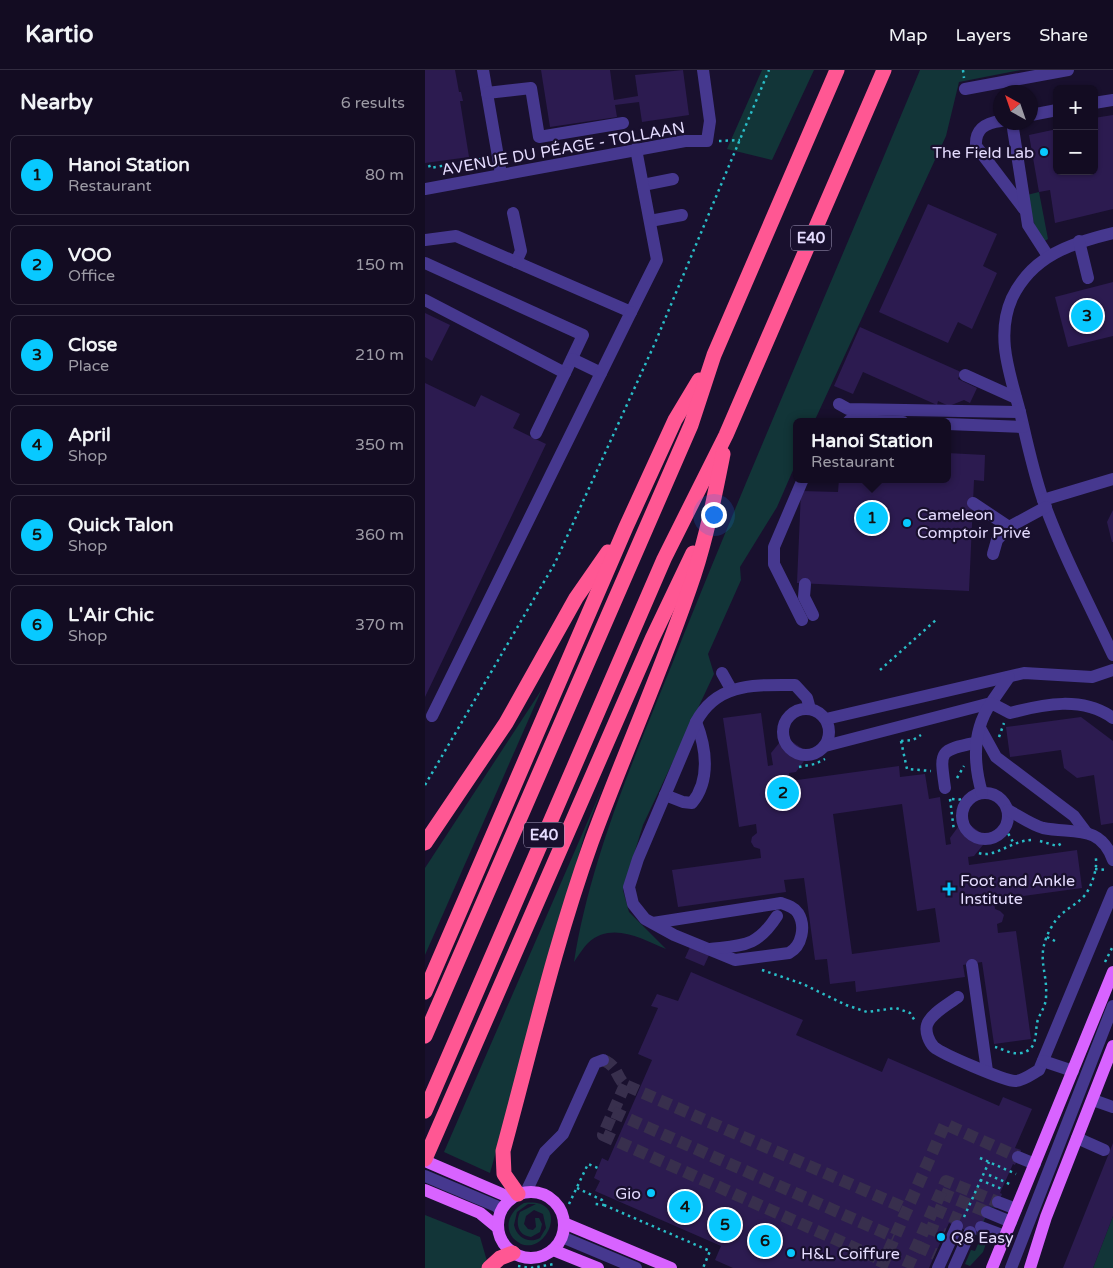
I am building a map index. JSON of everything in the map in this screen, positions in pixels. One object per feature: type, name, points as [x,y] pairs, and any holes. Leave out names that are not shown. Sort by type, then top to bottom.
[{"type":"highway","name":"E40","points":[[425,1036],[691,425],[714,355],[837,70]]},
{"type":"highway","name":"E40","points":[[425,1111],[664,559],[727,435],[884,70]]},
{"type":"highway","name":"E40","points":[[425,992],[627,526],[675,420],[714,355]]},
{"type":"highway","name":"E40","points":[[425,1160],[652,639],[710,518],[727,435]]},
{"type":"highway","points":[[519,1195],[505,1174],[503,1151],[567,917],[591,842],[659,674],[695,574],[710,518]]},
{"type":"highway","points":[[425,843],[506,724],[576,598],[627,526]]},
{"type":"highway","points":[[489,1268],[500,1258],[513,1253]]},
{"type":"main road","points":[[992,1268],[1113,972]]},
{"type":"main road","points":[[1029,1268],[1046,1217],[1113,1046]]},
{"type":"main road","points":[[425,1160],[454,1173],[519,1195],[537,1192],[548,1196],[559,1208],[564,1223],[562,1237],[553,1250],[533,1258],[513,1253],[505,1246],[497,1227],[479,1213],[425,1190]]},
{"type":"main road","points":[[497,1227],[501,1211],[519,1195]]},
{"type":"main road","points":[[564,1223],[671,1268]]},
{"type":"main road","points":[[553,1250],[598,1268]]},
{"type":"street","points":[[483,70],[501,174]]},
{"type":"street","points":[[703,70],[710,121],[707,141]]},
{"type":"street","points":[[965,89],[1068,70]]},
{"type":"street","points":[[487,93],[531,88],[539,137],[623,123]]},
{"type":"street","points":[[1098,102],[1113,100]]},
{"type":"street","points":[[1038,114],[1053,111]]},
{"type":"street","points":[[993,124],[982,127],[978,132],[976,146],[1025,210]]},
{"type":"street","points":[[1013,130],[1028,225],[1048,256]]},
{"type":"street","name":"AVENUE DU PÉAGE - TOLLAAN","points":[[425,189],[636,149],[685,141],[707,141]]},
{"type":"street","points":[[432,716],[657,260],[636,149]]},
{"type":"street","points":[[643,185],[673,179]]},
{"type":"street","points":[[513,213],[521,251],[516,262]]},
{"type":"street","points":[[650,221],[682,215]]},
{"type":"street","points":[[1113,233],[1079,241],[1048,256],[1024,278],[1012,298],[1005,319],[1003,338],[1019,412],[1045,503],[1113,656]]},
{"type":"street","points":[[425,240],[455,236],[631,312]]},
{"type":"street","points":[[1079,241],[1088,278]]},
{"type":"street","points":[[425,263],[583,335],[536,433]]},
{"type":"street","points":[[425,300],[565,373]]},
{"type":"street","points":[[572,359],[601,373]]},
{"type":"street","points":[[965,375],[1016,398]]},
{"type":"street","points":[[839,404],[848,409],[1019,412]]},
{"type":"street","points":[[951,424],[1023,427]]},
{"type":"street","points":[[993,554],[997,540],[1009,527],[1045,503],[1113,479]]},
{"type":"street","points":[[801,483],[774,547],[774,564],[807,617],[804,597],[805,584]]},
{"type":"street","points":[[973,503],[1009,527]]},
{"type":"street","points":[[827,720],[1024,673],[1092,677],[1113,670]]},
{"type":"street","points":[[722,673],[731,689]]},
{"type":"street","points":[[982,793],[975,757],[975,743],[984,714],[1009,677]]},
{"type":"street","points":[[653,923],[781,903],[792,907],[799,914],[801,939],[796,949],[789,953],[735,960],[674,935],[645,919],[633,904],[629,886],[638,859],[696,722],[701,712],[713,699],[731,689],[795,685],[807,698],[810,708]]},
{"type":"street","points":[[825,746],[830,733],[827,720],[822,714],[810,708],[796,711],[786,720],[783,734],[785,741],[793,751],[807,755],[814,754],[825,746],[991,703],[1009,713],[1054,704],[1071,704],[1094,707],[1113,718]]},
{"type":"street","points":[[665,795],[683,802],[692,803],[699,795],[704,778],[705,756],[696,722]]},
{"type":"street","points":[[980,728],[996,757],[1074,816],[1086,832]]},
{"type":"street","points":[[948,793],[941,761],[944,754],[949,749],[975,743]]},
{"type":"street","points":[[982,793],[995,794],[1008,810],[1009,817],[1005,828],[993,838],[986,839],[972,836],[963,825],[962,811],[968,800],[982,793]]},
{"type":"street","points":[[1008,810],[1042,827],[1094,834],[1104,843],[1113,860]]},
{"type":"street","points":[[958,997],[931,1018],[927,1026],[927,1035],[933,1046],[946,1054],[1000,1077],[1015,1081],[1039,1070],[1113,892]]},
{"type":"street","points":[[708,949],[751,944],[767,931],[777,916]]},
{"type":"street","points":[[972,965],[987,1071]]},
{"type":"street","points":[[1011,1268],[1113,1006]]},
{"type":"street","points":[[519,1195],[545,1152],[563,1134],[595,1063],[603,1060]]},
{"type":"street","points":[[1043,1061],[1073,1071]]},
{"type":"street","points":[[1093,1100],[1113,1107]]},
{"type":"street","points":[[1077,1138],[1104,1150]]},
{"type":"street","points":[[1018,1157],[1035,1164]]},
{"type":"street","points":[[425,1176],[495,1206],[501,1211]]},
{"type":"street","points":[[998,1202],[1016,1209]]},
{"type":"street","points":[[987,1212],[1011,1222]]},
{"type":"street","points":[[939,1260],[952,1228]]},
{"type":"street","points":[[954,1268],[975,1229],[1005,1236]]},
{"type":"street","points":[[562,1237],[636,1268]]},
{"type":"path","points":[[425,785],[555,563],[655,343],[769,70]]},
{"type":"path","points":[[707,141],[740,140]]},
{"type":"path","points":[[429,165],[430,168],[498,156]]},
{"type":"path","points":[[880,670],[937,619]]},
{"type":"path","points":[[989,746],[1000,736],[1009,713]]},
{"type":"path","points":[[901,740],[907,769],[930,770],[934,778]]},
{"type":"path","points":[[956,780],[962,768],[975,757]]},
{"type":"path","points":[[954,831],[948,793],[968,800]]},
{"type":"path","points":[[1005,828],[1014,842]]},
{"type":"path","points":[[979,853],[990,854],[1014,842],[1032,839],[1057,846],[1068,841]]},
{"type":"path","points":[[984,1045],[1020,1054],[1025,1052],[1035,1041],[1038,1033],[1037,1023],[1046,999],[1042,959],[1047,938],[1060,915],[1086,894],[1097,863],[1093,852]]},
{"type":"path","points":[[1047,938],[1055,941]]},
{"type":"path","points":[[761,969],[803,984],[847,1005],[867,1012],[897,1008],[910,1013],[915,1023]]},
{"type":"path","points":[[980,1158],[1016,1174]]},
{"type":"path","points":[[952,1228],[963,1217],[989,1162]]},
{"type":"path","points":[[569,1204],[588,1164],[598,1168]]},
{"type":"path","points":[[989,1175],[1012,1185]]},
{"type":"path","points":[[980,1180],[1002,1189]]},
{"type":"path","points":[[577,1188],[602,1200],[605,1205]]},
{"type":"path","points":[[595,1204],[605,1205],[710,1251],[703,1268]]},
{"type":"green space","points":[[762,70],[814,70],[772,160],[727,149]]},
{"type":"green space","points":[[920,70],[1021,70],[959,82],[946,136],[816,418],[793,418],[793,470],[777,507],[740,567],[741,580],[708,654],[714,674],[643,825],[623,890],[629,912],[666,949],[627,934],[607,933],[588,943],[574,962],[593,878],[620,795],[742,493]]},
{"type":"green space","points":[[1039,192],[1048,239],[1043,242],[1037,235],[1027,195]]},
{"type":"green space","points":[[542,689],[425,955],[425,868]]},
{"type":"green space","points":[[603,786],[585,833],[490,1173],[444,1152]]},
{"type":"green space","points":[[1002,1194],[996,1208],[990,1207],[978,1235],[988,1238],[983,1252],[970,1266],[965,1264],[971,1250],[975,1251],[981,1237],[964,1230]]},
{"type":"green space","points":[[524,1203],[540,1204],[548,1210],[551,1219],[549,1229],[543,1238],[534,1244],[524,1245],[513,1238],[510,1233],[510,1218],[519,1206]],"holes":[[[528,1204],[536,1204],[520,1212],[518,1220],[520,1232],[531,1237],[540,1232],[542,1224],[539,1218],[535,1218],[536,1227],[533,1230],[528,1229],[524,1224],[526,1216],[534,1210],[543,1214],[546,1228],[540,1238],[536,1240],[524,1239],[514,1225],[517,1212]]]},
{"type":"green space","points":[[425,1215],[480,1237],[487,1261],[481,1268],[425,1268]]},
{"type":"green space","points":[[1113,1216],[1113,1268],[1093,1268]]},
{"type":"building","points":[[425,70],[455,70],[459,92],[461,92],[463,101],[460,101],[469,157],[425,163]]},
{"type":"building","points":[[541,70],[610,70],[614,100],[638,96],[635,75],[683,70],[689,115],[642,122],[639,102],[615,105],[617,117],[550,127]]},
{"type":"building","name":"The Field Lab","points":[[1113,115],[1113,209],[1055,223],[1050,190],[1039,192],[1029,135],[1053,130],[1053,175],[1098,175],[1098,117]]},
{"type":"building","points":[[928,204],[997,234],[983,266],[997,273],[972,329],[958,322],[948,343],[879,312]]},
{"type":"building","points":[[1113,282],[1113,336],[1068,347],[1055,297]]},
{"type":"building","points":[[425,313],[450,325],[432,361],[425,357]]},
{"type":"building","points":[[860,327],[961,372],[958,379],[977,388],[970,403],[964,400],[949,406],[938,401],[937,405],[863,372],[853,394],[834,386]]},
{"type":"building","points":[[425,383],[475,407],[481,395],[520,414],[513,428],[546,444],[425,697]]},
{"type":"building","points":[[951,453],[985,455],[984,481],[974,480],[969,591],[797,583],[801,491],[838,492],[839,483],[951,483]]},
{"type":"building","points":[[1113,510],[1113,542],[1112,542],[1107,522]]},
{"type":"building","points":[[761,713],[768,766],[773,765],[771,753],[780,742],[791,741],[803,749],[804,761],[796,772],[789,773],[790,781],[899,766],[900,777],[925,774],[929,799],[940,797],[946,845],[951,844],[950,838],[958,827],[970,825],[981,833],[983,845],[974,856],[968,857],[969,865],[1077,850],[1082,888],[994,900],[995,909],[1004,915],[1002,922],[997,924],[998,933],[1016,931],[1031,1039],[994,1044],[982,962],[963,965],[965,977],[856,992],[855,981],[830,984],[827,959],[815,960],[804,878],[784,880],[786,892],[678,907],[672,870],[761,858],[760,849],[754,847],[751,842],[752,837],[757,833],[756,824],[739,827],[723,718]],"holes":[[[902,804],[917,911],[935,908],[940,942],[852,954],[833,814]]]},
{"type":"building","points":[[1081,717],[1113,741],[1113,823],[1101,825],[1094,775],[1077,778],[1064,768],[1061,750],[1010,757],[1006,727]]},
{"type":"building","points":[[690,947],[709,955],[704,966],[685,958]]},
{"type":"building","points":[[691,972],[803,1020],[796,1035],[882,1072],[888,1058],[999,1106],[1003,1097],[1032,1109],[1015,1148],[1021,1150],[1015,1165],[1013,1164],[1000,1193],[1002,1194],[996,1208],[990,1206],[977,1235],[949,1223],[929,1268],[733,1268],[715,1260],[721,1246],[595,1191],[600,1181],[594,1178],[602,1158],[608,1161],[652,1060],[638,1054],[658,1008],[651,1006],[657,994],[678,1001]]},
{"type":"building","points":[[1113,1143],[1113,1216],[1093,1268],[1063,1268]]},
{"type":"tunnel","points":[[603,1060],[612,1065],[625,1085],[907,1209]]},
{"type":"tunnel","points":[[625,1085],[603,1135],[884,1261]]},
{"type":"tunnel","points":[[613,1112],[894,1237]]},
{"type":"tunnel","points":[[881,1268],[945,1124],[1018,1157]]},
{"type":"tunnel","points":[[907,1268],[946,1181],[998,1202]]},
{"type":"tunnel","points":[[941,1193],[987,1212]]},
{"type":"tunnel","points":[[934,1209],[960,1220]]},
{"type":"tunnel","points":[[926,1227],[944,1234]]},
{"type":"tunnel","points":[[917,1246],[935,1254]]},
{"type":"place","name":"The Field Lab","points":[[1044,152]]},
{"type":"place","name":"Close","points":[[1087,316]]},
{"type":"place","name":"Hanoi Station","points":[[872,518]]},
{"type":"place","name":"Cameleon Comptoir Privé","points":[[907,523]]},
{"type":"place","name":"VOO","points":[[783,793]]},
{"type":"place","name":"Foot and Ankle Institute","points":[[949,889]]},
{"type":"place","name":"Gio","points":[[651,1193]]},
{"type":"place","name":"April","points":[[685,1207]]},
{"type":"place","name":"Quick Talon","points":[[725,1225]]},
{"type":"place","name":"Q8 Easy","points":[[941,1237]]},
{"type":"place","name":"L'Air Chic","points":[[765,1241]]},
{"type":"place","name":"H&L Coiffure","points":[[791,1253]]}]
